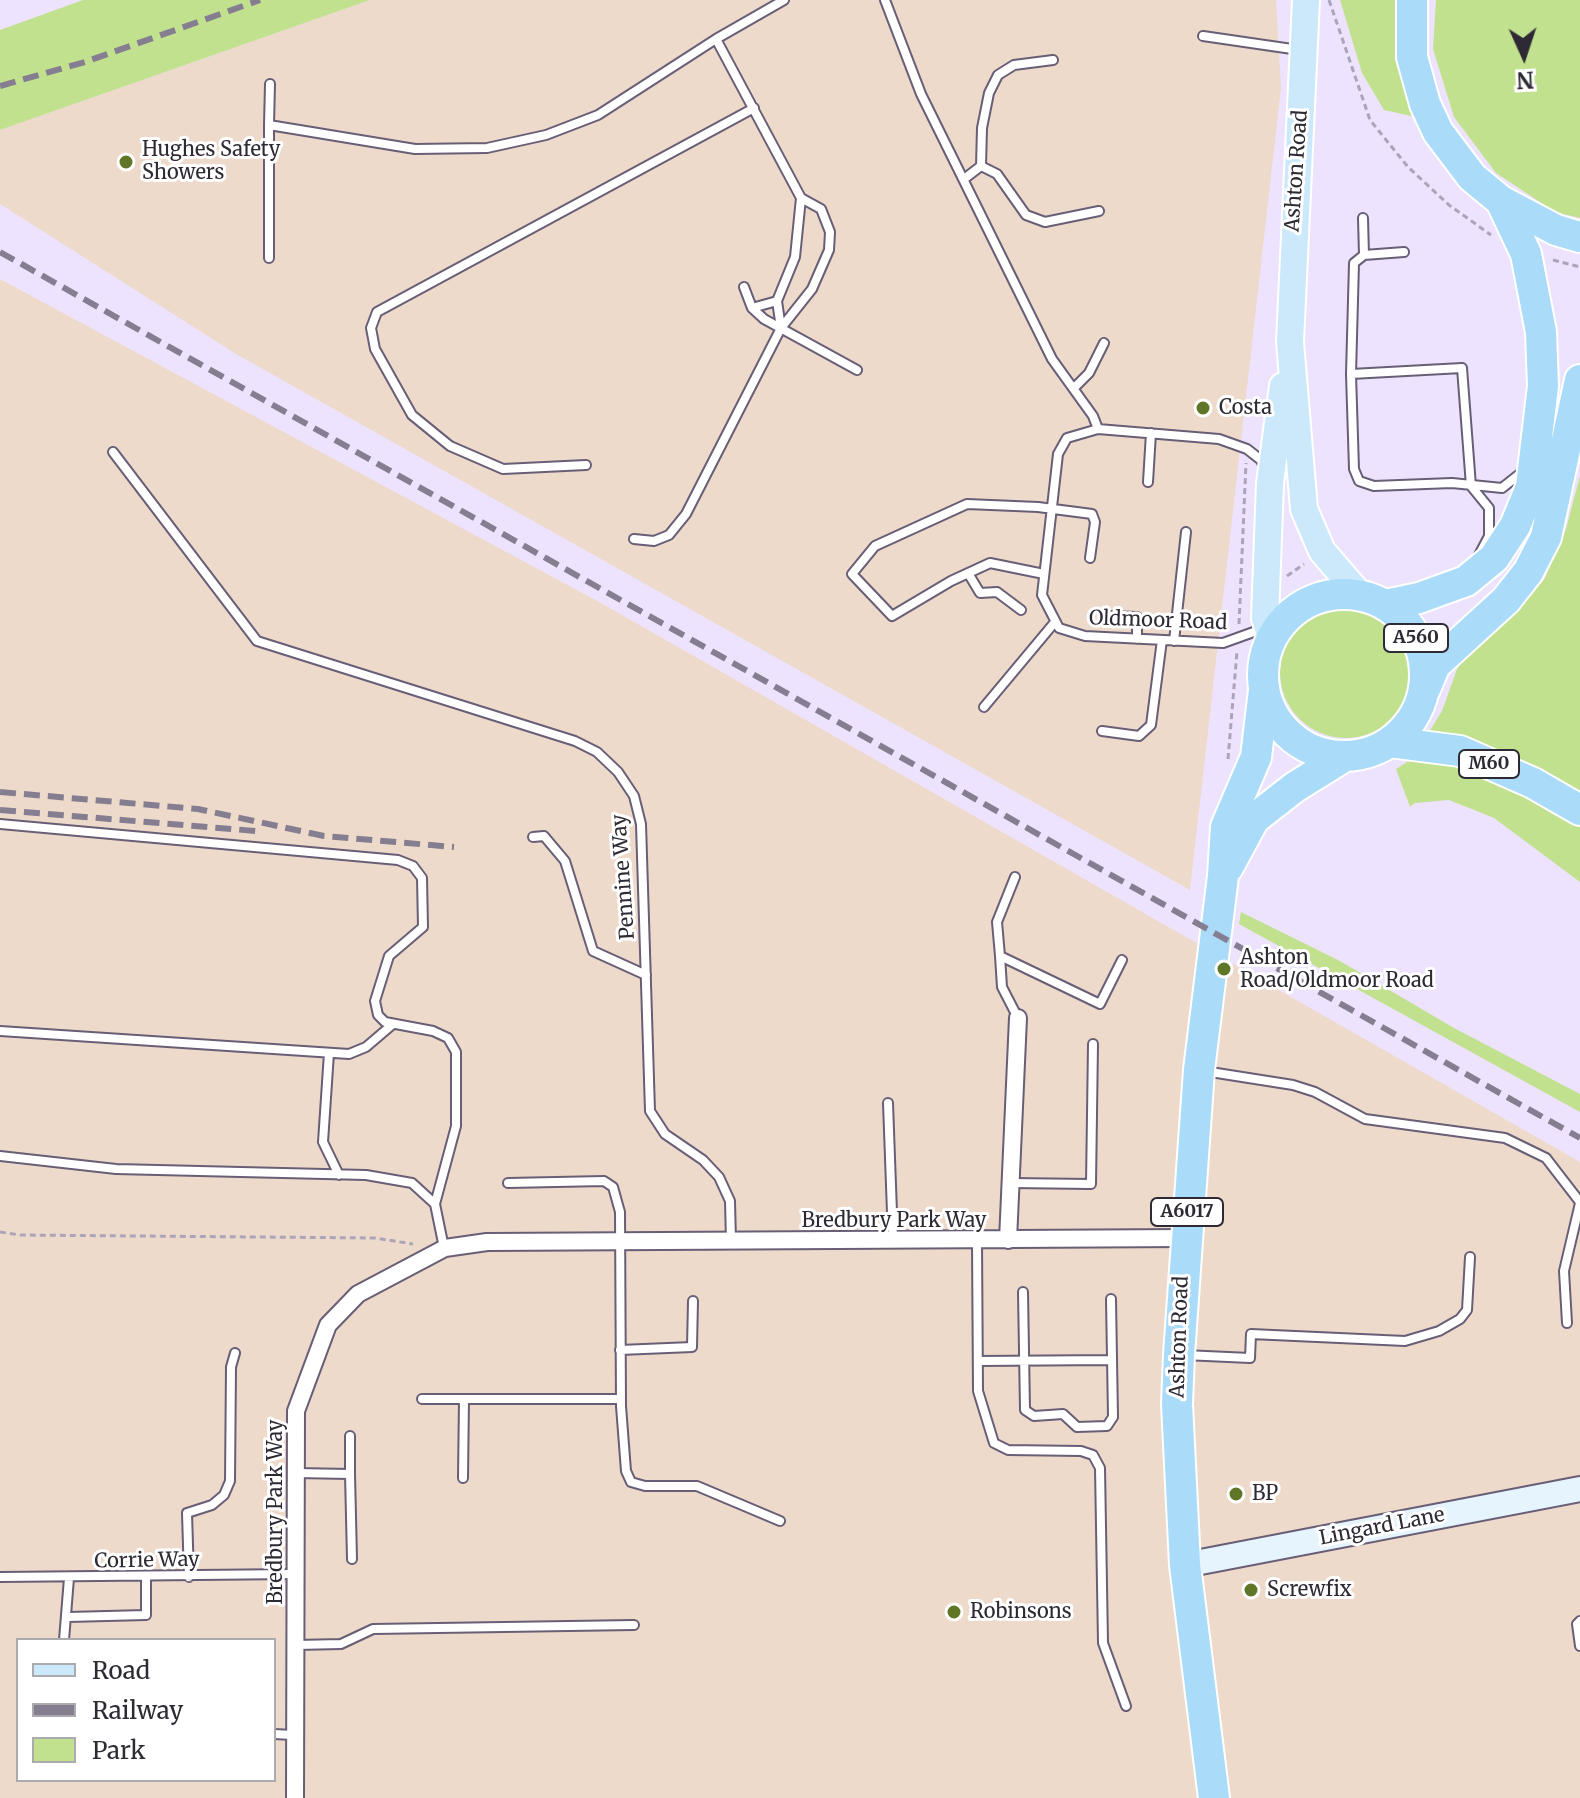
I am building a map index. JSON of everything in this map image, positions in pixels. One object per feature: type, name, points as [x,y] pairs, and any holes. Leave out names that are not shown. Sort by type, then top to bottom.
[{"type":"highway","name":"A560","points":[[1412,0],[1412,57],[1425,104],[1438,132],[1472,177],[1501,201],[1556,230],[1580,237]]},
{"type":"highway","name":"A560","points":[[1264,690],[1263,664],[1276,626],[1310,600],[1334,594],[1373,600],[1466,581],[1494,558],[1515,526],[1531,487],[1543,386],[1534,283],[1526,254],[1501,201]]},
{"type":"highway","name":"A560","points":[[1390,742],[1405,728],[1435,665],[1506,600],[1528,572],[1546,537],[1580,380]]},
{"type":"highway","name":"A560","points":[[1373,600],[1405,621],[1419,643],[1425,668],[1423,693]]},
{"type":"highway","points":[[1264,690],[1271,711],[1284,730],[1302,744],[1322,753],[1345,756],[1369,752],[1390,742]]},
{"type":"highway","name":"Ashton Road","points":[[1214,1798],[1185,1565],[1177,1404],[1179,1355],[1199,1070],[1223,876],[1226,827],[1256,757],[1264,690]]},
{"type":"highway","name":"M60","points":[[1390,742],[1460,751],[1533,783],[1580,810]]},
{"type":"highway","name":"Ashton Road","points":[[1223,876],[1254,819],[1295,787],[1345,756]]},
{"type":"main road","name":"Ashton Road","points":[[1276,626],[1270,483],[1290,342],[1306,0]]},
{"type":"main road","name":"Ashton Road","points":[[1290,342],[1304,509],[1322,551],[1373,600]]},
{"type":"street","name":"Bredbury Park Way","points":[[1008,1240],[1018,1018]]},
{"type":"street","name":"Bredbury Park Way","points":[[295,1798],[296,1411],[328,1325],[358,1294],[445,1248],[487,1242],[1185,1238]]},
{"type":"street","name":"Lingard Lane","points":[[1185,1565],[1580,1489]]},
{"type":"lane","points":[[269,125],[415,149],[487,148],[546,135],[598,115],[716,39],[784,0]]},
{"type":"lane","points":[[885,0],[921,94],[1052,359],[1074,388],[1098,429]]},
{"type":"lane","points":[[1203,36],[1285,45],[1304,52]]},
{"type":"lane","points":[[716,39],[801,198],[795,257],[777,301],[781,328]]},
{"type":"lane","points":[[981,166],[982,128],[989,93],[998,75],[1014,65],[1053,60]]},
{"type":"lane","points":[[269,258],[270,84]]},
{"type":"lane","points":[[586,465],[503,469],[450,446],[412,415],[375,349],[371,328],[377,312],[754,108]]},
{"type":"lane","points":[[964,179],[981,166]]},
{"type":"lane","points":[[981,166],[997,174],[1026,215],[1045,222],[1099,211]]},
{"type":"lane","points":[[634,539],[654,541],[669,535],[686,514],[781,328],[812,289],[829,250],[830,232],[821,209],[801,198]]},
{"type":"lane","points":[[1363,218],[1364,255]]},
{"type":"lane","points":[[1404,252],[1364,255],[1354,263],[1351,374],[1354,469],[1359,481],[1374,486],[1452,483],[1502,488],[1517,479],[1538,445]]},
{"type":"lane","points":[[744,287],[752,308],[781,328],[857,370]]},
{"type":"lane","points":[[752,308],[777,301]]},
{"type":"lane","points":[[1074,388],[1089,373],[1104,343]]},
{"type":"lane","points":[[1351,374],[1462,368],[1471,486],[1489,508],[1489,536],[1466,581]]},
{"type":"lane","points":[[984,707],[1055,622],[1042,595],[1058,454],[1067,438],[1098,429],[1219,439],[1247,449],[1261,460],[1270,483]]},
{"type":"lane","points":[[1148,482],[1151,433]]},
{"type":"lane","name":"Pennine Way","points":[[113,452],[257,641],[575,741],[597,752],[618,772],[634,796],[641,824],[650,1111],[665,1134],[703,1160],[719,1177],[730,1201],[731,1242]]},
{"type":"lane","points":[[1044,574],[990,563],[892,616],[852,574],[875,546],[967,504],[1052,508],[1092,514],[1095,522],[1090,558]]},
{"type":"lane","points":[[1174,641],[1186,532]]},
{"type":"lane","points":[[968,573],[980,593],[997,592],[1021,610]]},
{"type":"lane","points":[[1106,616],[1137,617],[1137,639]]},
{"type":"lane","name":"Oldmoor Road","points":[[1055,622],[1059,628],[1085,636],[1223,643],[1276,626]]},
{"type":"lane","points":[[1102,731],[1139,736],[1151,725],[1162,640]]},
{"type":"lane","points":[[0,824],[398,860],[413,866],[422,878],[423,927],[389,956],[375,1001],[378,1015],[393,1024],[433,1031],[448,1038],[456,1052],[456,1126],[435,1204],[445,1248]]},
{"type":"lane","points":[[533,837],[544,836],[565,861],[593,951],[646,975]]},
{"type":"lane","points":[[1015,877],[997,922],[1002,987],[1018,1018]]},
{"type":"lane","points":[[1000,956],[1100,1004],[1122,960]]},
{"type":"lane","points":[[0,1031],[329,1053],[357,1052],[393,1024]]},
{"type":"lane","points":[[1011,1183],[1091,1184],[1093,1044]]},
{"type":"lane","points":[[329,1053],[323,1142],[339,1175]]},
{"type":"lane","points":[[1199,1070],[1293,1085],[1315,1092],[1365,1119],[1505,1138],[1546,1158],[1580,1202],[1564,1271],[1567,1323]]},
{"type":"lane","points":[[888,1103],[893,1241]]},
{"type":"lane","points":[[0,1156],[116,1169],[366,1175],[412,1183],[435,1204]]},
{"type":"lane","points":[[508,1183],[604,1181],[613,1187],[618,1201],[621,1243],[620,1399],[626,1471],[631,1482],[645,1486],[697,1486],[780,1521]]},
{"type":"lane","points":[[977,1241],[978,1391],[994,1443],[1008,1450],[1081,1451],[1093,1455],[1100,1468],[1103,1643],[1126,1706]]},
{"type":"lane","points":[[1179,1355],[1250,1358],[1251,1334],[1405,1341],[1430,1334],[1460,1319],[1467,1310],[1470,1257]]},
{"type":"lane","points":[[1023,1292],[1025,1410],[1029,1414],[1063,1414],[1077,1427],[1111,1423],[1111,1299]]},
{"type":"lane","points":[[620,1350],[692,1347],[693,1301]]},
{"type":"lane","points":[[189,1577],[187,1513],[212,1505],[224,1495],[230,1481],[231,1367],[235,1353]]},
{"type":"lane","points":[[978,1361],[1111,1360]]},
{"type":"lane","points":[[422,1399],[620,1399]]},
{"type":"lane","points":[[463,1478],[464,1399]]},
{"type":"lane","points":[[350,1436],[352,1559]]},
{"type":"lane","points":[[295,1473],[350,1474]]},
{"type":"lane","name":"Corrie Way","points":[[0,1577],[146,1578],[295,1574]]},
{"type":"lane","points":[[64,1638],[69,1578]]},
{"type":"lane","points":[[68,1617],[146,1615],[146,1578]]},
{"type":"lane","points":[[1580,1621],[1577,1624],[1580,1646]]},
{"type":"lane","points":[[296,1645],[341,1644],[373,1629],[634,1625]]},
{"type":"lane","points":[[276,1734],[293,1735]]},
{"type":"path","points":[[0,1232],[20,1235],[375,1238],[445,1248]]},
{"type":"shaded area","points":[[370,0],[1276,0],[1281,88],[1190,890],[236,354],[0,204],[0,130]]},
{"type":"shaded area","points":[[0,279],[601,603],[1580,1162],[1580,1798],[0,1798]]},
{"type":"green space","points":[[83,0],[370,0],[0,130],[0,30]]},
{"type":"green space","points":[[1340,0],[1395,0],[1401,74],[1416,117],[1384,110],[1362,73]]},
{"type":"green space","points":[[1436,0],[1580,0],[1580,218],[1555,212],[1496,173],[1454,117],[1433,49]]},
{"type":"green space","points":[[1580,476],[1580,795],[1429,732],[1442,711],[1457,669],[1467,653],[1519,609],[1545,578],[1566,529]]},
{"type":"green space","points":[[1346,606],[1371,611],[1393,625],[1407,647],[1412,672],[1407,697],[1393,719],[1371,733],[1346,738],[1321,733],[1299,719],[1285,697],[1280,672],[1285,647],[1299,625],[1321,611]]},
{"type":"green space","points":[[1432,758],[1460,763],[1580,824],[1580,882],[1494,818],[1449,800],[1415,803],[1410,807],[1396,769],[1407,762]]},
{"type":"green space","points":[[1241,912],[1340,961],[1454,1028],[1580,1094],[1580,1112],[1239,924]]},
{"type":"railway","points":[[0,86],[85,62],[260,0]]},
{"type":"railway","points":[[0,252],[1580,1138]]},
{"type":"railway","points":[[0,792],[198,809],[324,836],[454,847]]},
{"type":"railway","points":[[0,810],[256,831]]},
{"type":"place","name":"Hughes Safety Showers","points":[[126,162]]},
{"type":"place","name":"Costa","points":[[1203,408]]},
{"type":"place","name":"Ashton Road/Oldmoor Road","points":[[1224,969]]},
{"type":"place","name":"BP","points":[[1236,1494]]},
{"type":"place","name":"Screwfix","points":[[1251,1590]]},
{"type":"place","name":"Robinsons","points":[[954,1612]]}]
